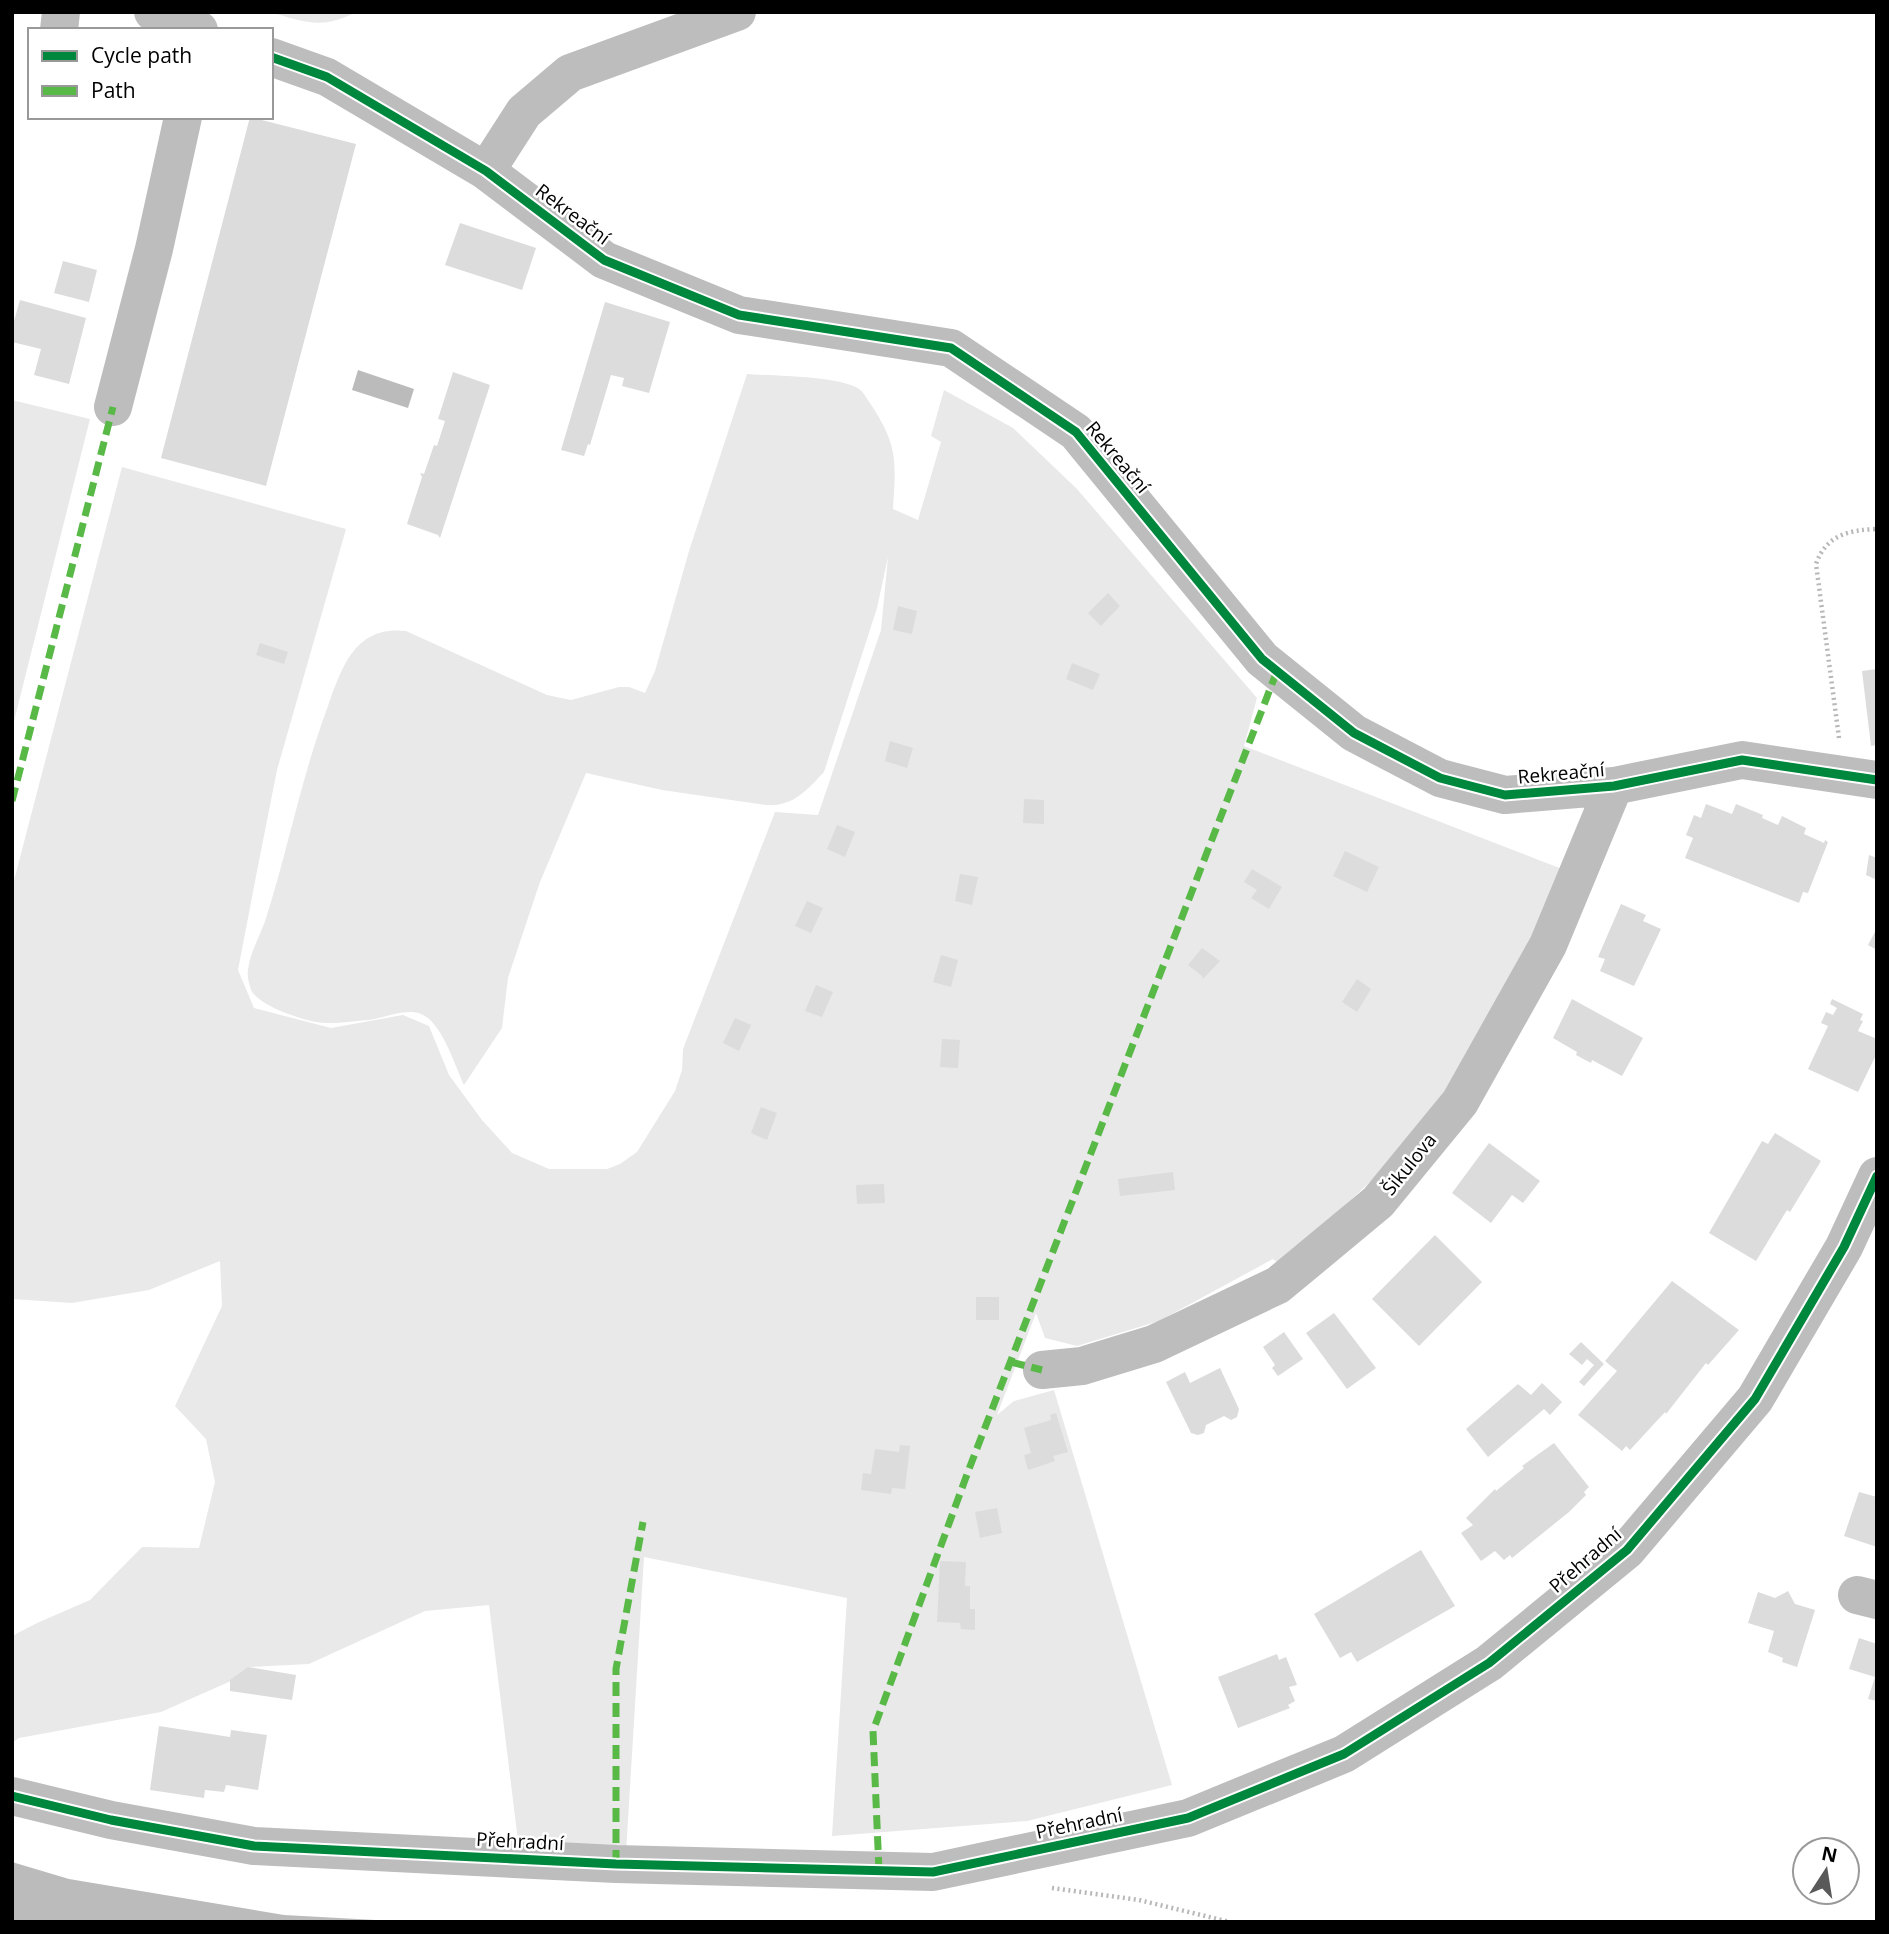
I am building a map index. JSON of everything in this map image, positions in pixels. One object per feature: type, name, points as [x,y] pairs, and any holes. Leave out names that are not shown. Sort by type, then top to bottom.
[{"type":"street","points":[[153,12],[194,28]]},
{"type":"street","points":[[486,170],[524,112],[570,73],[737,12]]},
{"type":"street","name":"Rekreační","points":[[273,58],[327,77],[486,170],[604,260],[739,315],[951,348],[1076,432],[1262,659],[1354,733],[1440,778],[1505,795],[1614,786],[1742,761],[1860,777]]},
{"type":"street","points":[[113,407],[154,249],[183,119]]},
{"type":"street","name":"Šikulova","points":[[1042,1370],[1082,1366],[1154,1344],[1278,1285],[1378,1202],[1460,1102],[1548,945],[1614,786]]},
{"type":"street","name":"Přehradní","points":[[12,1796],[111,1820],[254,1846],[616,1864],[933,1872],[1188,1818],[1344,1754],[1489,1663],[1628,1550],[1755,1399],[1844,1247],[1877,1176]]},
{"type":"path","points":[[1860,777],[1816,564],[1822,549],[1838,535],[1858,529],[1877,528]]},
{"type":"path","points":[[1043,1887],[1139,1900],[1230,1922]]},
{"type":"shaded area","points":[[270,12],[356,12],[323,23],[303,21]]},
{"type":"shaded area","points":[[358,370],[414,389],[408,408],[352,390]]},
{"type":"shaded area","points":[[747,374],[837,381],[861,390],[887,432],[891,444],[895,466],[893,509],[918,520],[941,442],[931,436],[944,390],[1013,428],[1077,489],[1257,698],[1244,746],[1562,869],[1537,928],[1456,1091],[1402,1152],[1281,1265],[1273,1259],[1159,1321],[1077,1346],[1045,1338],[1036,1313],[997,1415],[1014,1401],[1054,1390],[1172,1785],[1027,1821],[832,1836],[847,1598],[644,1557],[626,1853],[519,1849],[489,1605],[425,1611],[309,1664],[249,1667],[231,1681],[161,1712],[19,1738],[12,1743],[12,1636],[90,1600],[142,1547],[199,1548],[215,1482],[206,1439],[175,1406],[222,1306],[220,1261],[149,1290],[72,1303],[12,1299],[12,888],[122,467],[346,529],[277,770],[257,871],[238,970],[254,1008],[331,1028],[403,1015],[429,1026],[449,1075],[482,1120],[512,1153],[549,1169],[607,1169],[637,1152],[675,1091],[682,1070],[683,1049],[775,812],[818,815],[881,630],[888,557],[877,608],[824,772],[799,796],[784,803],[766,805],[662,790],[586,773],[540,882],[508,978],[502,1028],[464,1085],[441,1035],[429,1019],[421,1014],[402,1013],[336,1023],[300,1018],[280,1011],[255,996],[248,980],[249,963],[267,915],[303,784],[333,691],[345,664],[363,642],[374,635],[389,631],[406,631],[547,695],[571,700],[619,687],[629,687],[645,693],[655,671],[689,551]]},
{"type":"shaded area","points":[[12,400],[90,419],[12,729]]},
{"type":"shaded area","points":[[12,1862],[69,1879],[284,1915],[412,1922],[12,1922]]},
{"type":"building","points":[[249,119],[356,144],[266,486],[161,458]]},
{"type":"building","points":[[460,223],[536,248],[522,290],[445,265]]},
{"type":"building","points":[[63,261],[97,270],[89,302],[54,293]]},
{"type":"building","points":[[20,300],[86,318],[69,384],[34,375],[41,349],[12,342],[12,328]]},
{"type":"building","points":[[605,302],[670,322],[649,393],[622,386],[624,378],[611,375],[590,445],[588,444],[584,456],[561,450]]},
{"type":"building","points":[[453,372],[490,385],[440,538],[407,524],[422,477],[420,473],[424,474],[445,421],[438,419]]},
{"type":"building","points":[[1108,593],[1120,606],[1101,626],[1088,613]]},
{"type":"building","points":[[898,606],[917,611],[912,634],[893,630]]},
{"type":"building","points":[[260,643],[288,652],[284,664],[256,655]]},
{"type":"building","points":[[1072,663],[1100,674],[1093,690],[1066,679]]},
{"type":"building","points":[[1877,669],[1877,745],[1871,746],[1862,671]]},
{"type":"building","points":[[890,741],[913,748],[907,768],[885,761]]},
{"type":"building","points":[[1024,799],[1044,800],[1044,824],[1023,823]]},
{"type":"building","points":[[1706,804],[1732,814],[1736,804],[1763,815],[1762,818],[1778,825],[1782,816],[1806,828],[1804,834],[1824,843],[1825,840],[1828,842],[1808,893],[1803,892],[1799,903],[1685,858],[1693,838],[1686,835],[1694,815],[1701,818]]},
{"type":"building","points":[[837,825],[855,832],[845,857],[827,849]]},
{"type":"building","points":[[1345,851],[1379,867],[1367,892],[1333,876]]},
{"type":"building","points":[[1869,855],[1877,858],[1877,880],[1866,875]]},
{"type":"building","points":[[1252,869],[1282,887],[1269,909],[1251,898],[1257,890],[1244,882]]},
{"type":"building","points":[[960,874],[978,877],[972,905],[955,901]]},
{"type":"building","points":[[807,901],[823,908],[811,933],[795,926]]},
{"type":"building","points":[[1621,904],[1646,915],[1643,921],[1661,929],[1634,986],[1600,971],[1605,959],[1598,957]]},
{"type":"building","points":[[1877,928],[1877,950],[1868,945]]},
{"type":"building","points":[[1202,948],[1220,961],[1203,979],[1188,965]]},
{"type":"building","points":[[941,955],[958,960],[951,987],[933,982]]},
{"type":"building","points":[[1357,979],[1371,989],[1357,1012],[1342,1002]]},
{"type":"building","points":[[816,985],[833,992],[822,1017],[805,1011]]},
{"type":"building","points":[[1572,999],[1643,1038],[1622,1076],[1576,1055],[1577,1052],[1553,1038]]},
{"type":"building","points":[[1832,999],[1863,1014],[1858,1031],[1877,1039],[1877,1053],[1858,1092],[1808,1069],[1828,1026],[1821,1023],[1826,1012],[1833,1015],[1837,1008],[1830,1004]]},
{"type":"building","points":[[735,1018],[751,1025],[739,1051],[723,1043]]},
{"type":"building","points":[[942,1039],[960,1040],[958,1068],[940,1067]]},
{"type":"building","points":[[761,1107],[777,1113],[767,1140],[751,1133]]},
{"type":"building","points":[[1775,1133],[1821,1161],[1756,1261],[1709,1233],[1762,1141],[1768,1144]]},
{"type":"building","points":[[1489,1143],[1540,1181],[1523,1203],[1512,1195],[1491,1223],[1452,1193]]},
{"type":"building","points":[[1173,1172],[1175,1190],[1120,1196],[1118,1179]]},
{"type":"building","points":[[884,1184],[885,1203],[857,1204],[856,1185]]},
{"type":"building","points":[[1435,1235],[1482,1282],[1419,1346],[1372,1299]]},
{"type":"building","points":[[1672,1281],[1739,1330],[1708,1365],[1706,1363],[1666,1414],[1665,1412],[1630,1450],[1626,1446],[1622,1451],[1578,1415],[1617,1371],[1605,1361]]},
{"type":"building","points":[[976,1297],[999,1297],[999,1320],[976,1320]]},
{"type":"building","points":[[1334,1313],[1376,1368],[1347,1389],[1306,1333]]},
{"type":"building","points":[[1284,1332],[1303,1359],[1278,1376],[1272,1368],[1275,1365],[1263,1347]]},
{"type":"building","points":[[1581,1342],[1604,1364],[1584,1386],[1579,1382],[1594,1365],[1587,1359],[1582,1365],[1569,1354]]},
{"type":"building","points":[[1220,1368],[1239,1409],[1237,1417],[1231,1420],[1224,1416],[1206,1425],[1204,1433],[1191,1433],[1166,1382],[1185,1372],[1190,1383]]},
{"type":"building","points":[[1542,1383],[1562,1402],[1550,1415],[1544,1409],[1488,1457],[1466,1429],[1518,1384],[1531,1395]]},
{"type":"building","points":[[1056,1413],[1068,1452],[1053,1456],[1055,1461],[1028,1470],[1024,1455],[1031,1453],[1024,1428],[1051,1420],[1050,1415]]},
{"type":"building","points":[[1554,1443],[1589,1487],[1584,1492],[1586,1495],[1512,1558],[1510,1555],[1504,1560],[1495,1551],[1481,1561],[1461,1533],[1473,1525],[1466,1518],[1495,1489],[1496,1491],[1524,1468],[1522,1466]]},
{"type":"building","points":[[900,1445],[910,1446],[905,1489],[892,1488],[891,1494],[861,1490],[863,1473],[871,1474],[875,1449],[899,1452]]},
{"type":"building","points":[[1859,1492],[1877,1497],[1877,1547],[1844,1536]]},
{"type":"building","points":[[997,1508],[1002,1533],[980,1538],[975,1512]]},
{"type":"building","points":[[1421,1550],[1455,1606],[1357,1662],[1351,1652],[1340,1658],[1314,1614]]},
{"type":"building","points":[[940,1561],[966,1562],[965,1586],[970,1586],[970,1609],[975,1609],[975,1630],[961,1629],[960,1623],[937,1622]]},
{"type":"building","points":[[1788,1591],[1795,1604],[1815,1610],[1797,1667],[1782,1662],[1783,1658],[1768,1652],[1774,1631],[1748,1623],[1758,1592],[1775,1598]]},
{"type":"building","points":[[1859,1638],[1877,1644],[1877,1701],[1868,1699],[1875,1677],[1849,1669]]},
{"type":"building","points":[[1277,1654],[1279,1660],[1286,1657],[1297,1685],[1289,1687],[1295,1701],[1288,1705],[1290,1708],[1238,1728],[1218,1677]]},
{"type":"building","points":[[248,1667],[296,1675],[292,1700],[230,1691],[230,1680]]},
{"type":"building","points":[[159,1726],[230,1737],[231,1730],[267,1735],[258,1790],[226,1785],[224,1792],[205,1790],[204,1798],[150,1790]]},
{"type":"marked path","points":[[12,801],[113,407]]},
{"type":"marked path","points":[[879,1871],[873,1731],[969,1469],[1277,671]]},
{"type":"marked path","points":[[1011,1362],[1042,1370]]},
{"type":"marked path","points":[[616,1864],[616,1669],[643,1522]]},
{"type":"cycle path","points":[[273,58],[327,77],[486,171],[604,260],[739,315],[951,348],[1076,432],[1262,659],[1354,733],[1440,778],[1505,795],[1614,786],[1742,760],[1877,780]]},
{"type":"cycle path","points":[[12,1796],[111,1820],[254,1846],[616,1864],[933,1872],[1188,1818],[1344,1754],[1489,1663],[1627,1550],[1755,1399],[1844,1247],[1877,1176]]}]
